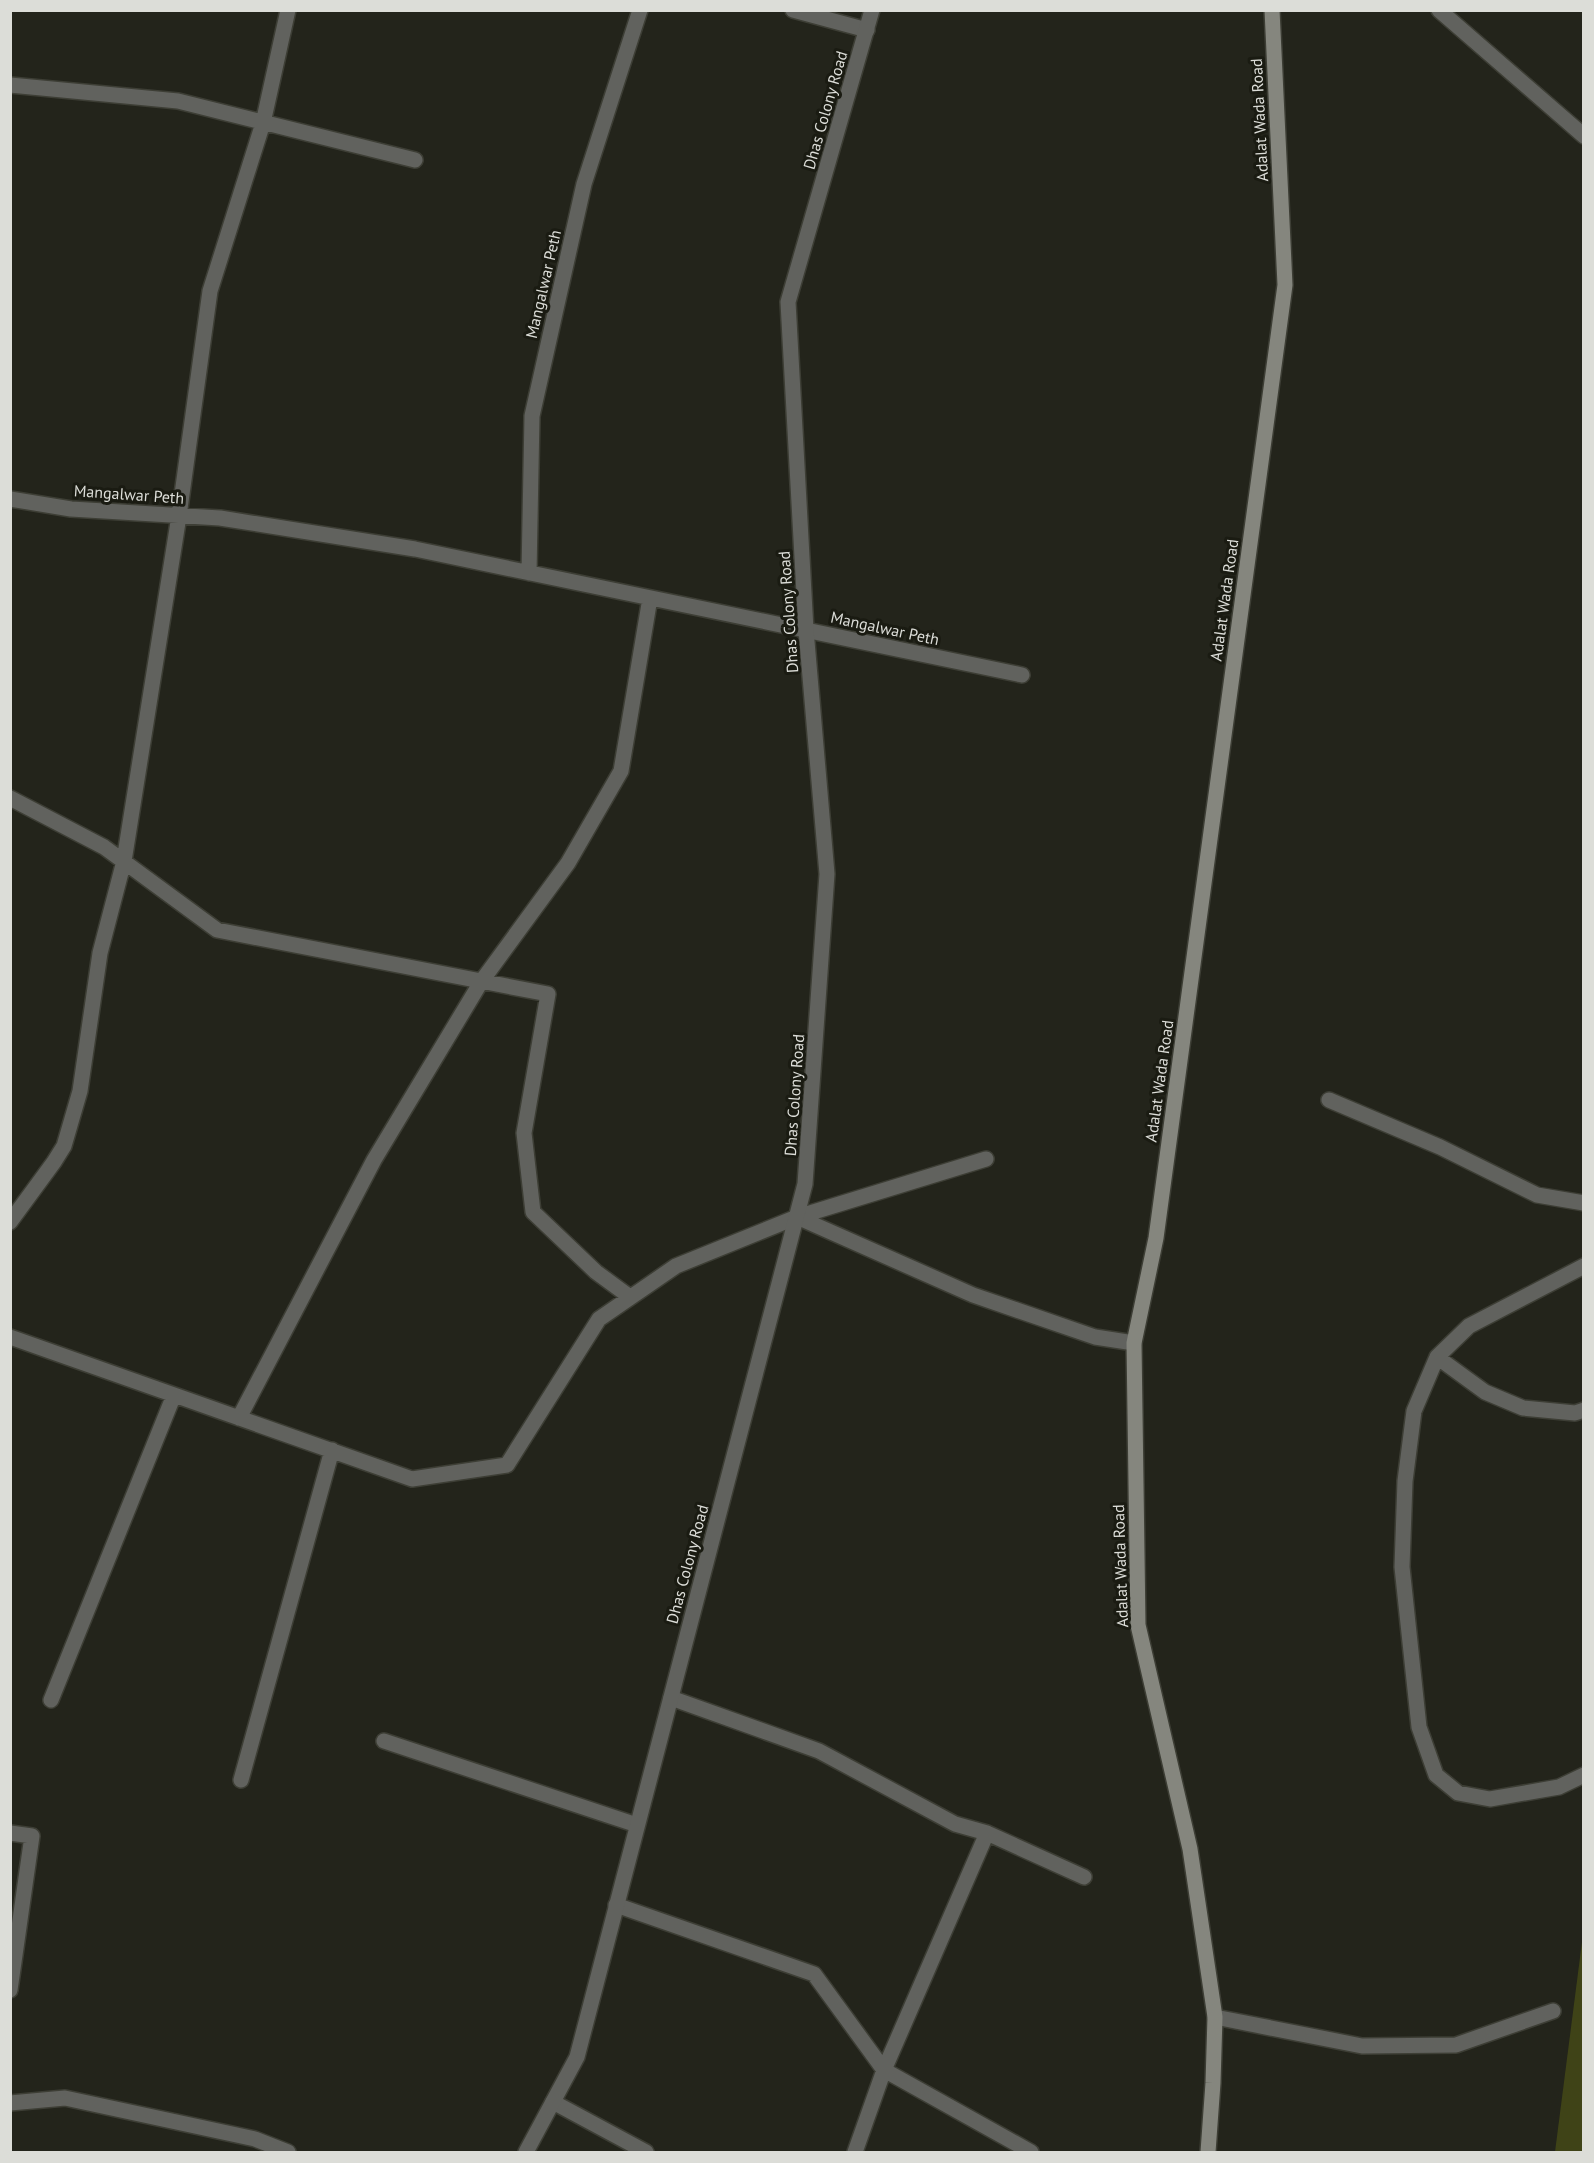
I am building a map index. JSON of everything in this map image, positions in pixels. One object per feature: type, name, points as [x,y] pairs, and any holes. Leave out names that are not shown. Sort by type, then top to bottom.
[{"type":"main road","name":"Adalat Wada Road","points":[[1208,2152],[1214,2083],[1215,2017],[1190,1849],[1138,1624],[1134,1343],[1156,1238],[1285,285],[1272,10]]},
{"type":"street","points":[[10,1222],[64,1146],[80,1091],[100,953],[124,861],[179,516],[210,291],[262,123],[288,10]]},
{"type":"street","name":"Mangalwar Peth","points":[[529,573],[532,416],[584,184],[640,10]]},
{"type":"street","points":[[794,10],[867,30]]},
{"type":"street","name":"Dhas Colony Road","points":[[526,2152],[577,2057],[805,1185],[827,874],[806,630],[788,302],[873,10]]},
{"type":"street","points":[[1439,10],[1584,136]]},
{"type":"street","points":[[10,85],[178,101],[415,160]]},
{"type":"street","name":"Mangalwar Peth","points":[[10,499],[71,509],[220,518],[415,549],[1022,675]]},
{"type":"street","points":[[239,1418],[374,1160],[481,982],[568,862],[621,771],[650,598]]},
{"type":"street","points":[[10,798],[104,847],[217,930],[548,994],[524,1133],[533,1212],[596,1272],[630,1297]]},
{"type":"street","points":[[1329,1100],[1440,1147],[1537,1195],[1584,1203]]},
{"type":"street","points":[[10,1338],[412,1479],[507,1465],[599,1319],[676,1266],[796,1217],[986,1159]]},
{"type":"street","points":[[796,1217],[973,1295],[1095,1337],[1134,1343]]},
{"type":"street","points":[[1584,1266],[1469,1326],[1437,1357],[1414,1411],[1405,1481],[1402,1567],[1419,1727],[1436,1775],[1458,1793],[1490,1798],[1559,1787],[1584,1774]]},
{"type":"street","points":[[1437,1357],[1485,1392],[1523,1407],[1575,1413],[1584,1410]]},
{"type":"street","points":[[51,1700],[174,1395]]},
{"type":"street","points":[[241,1780],[332,1450]]},
{"type":"street","points":[[671,1698],[819,1750],[955,1824],[987,1833],[1084,1877]]},
{"type":"street","points":[[384,1741],[637,1825]]},
{"type":"street","points":[[10,1833],[32,1836],[10,1990]]},
{"type":"street","points":[[855,2152],[885,2070],[987,1833]]},
{"type":"street","points":[[616,1905],[814,1974],[885,2070],[1031,2152]]},
{"type":"street","points":[[1215,2017],[1362,2046],[1456,2045],[1553,2011]]},
{"type":"street","points":[[10,2103],[65,2097],[255,2139],[288,2152]]},
{"type":"street","points":[[553,2102],[646,2152]]},
{"type":"green space","points":[[1583,1940],[1583,2152],[1555,2152],[1582,1942]]}]
